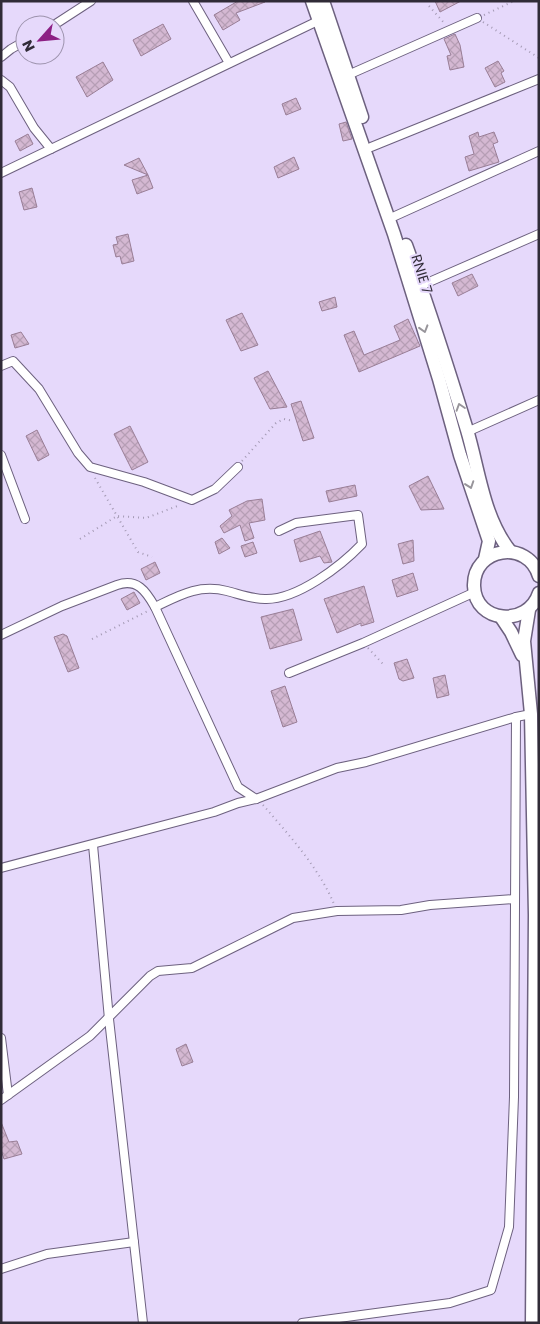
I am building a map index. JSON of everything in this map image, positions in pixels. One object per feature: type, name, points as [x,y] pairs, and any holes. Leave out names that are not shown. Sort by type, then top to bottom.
[{"type":"main road","name":"RNIE 7","points":[[323,7],[420,286],[468,432],[496,529],[510,551],[535,562],[539,576]]},
{"type":"main road","name":"RNIE 7","points":[[323,7],[439,379],[460,455],[489,541],[485,559],[478,567],[474,577],[475,592]]},
{"type":"main road","points":[[485,559],[493,554],[510,551]]},
{"type":"main road","points":[[475,592],[483,607],[491,614],[501,617],[520,615],[528,610],[538,596]]},
{"type":"main road","points":[[528,610],[524,641],[531,714],[537,915],[532,1323]]},
{"type":"main road","points":[[501,617],[519,647],[528,672]]},
{"type":"street","points":[[65,18],[91,1]]},
{"type":"street","points":[[193,1],[229,63]]},
{"type":"street","points":[[1,173],[229,63],[323,7]]},
{"type":"street","points":[[348,75],[477,18]]},
{"type":"street","points":[[1,57],[15,48]]},
{"type":"street","points":[[371,147],[539,79]]},
{"type":"street","points":[[1,80],[10,87],[34,128],[51,149]]},
{"type":"street","points":[[395,216],[539,151]]},
{"type":"street","points":[[420,286],[539,234]]},
{"type":"street","points":[[1,366],[13,361],[30,377],[78,453],[90,466],[144,482],[192,500],[215,489],[238,467]]},
{"type":"street","points":[[468,432],[539,400]]},
{"type":"street","points":[[1,455],[24,519]]},
{"type":"street","points":[[155,607],[201,588],[213,588],[262,600],[275,599],[323,576],[362,544],[358,515],[304,522],[279,531]]},
{"type":"street","points":[[1,635],[62,606],[126,582],[137,584],[146,592],[155,607],[238,787],[256,799]]},
{"type":"street","points":[[289,673],[363,643],[475,592]]},
{"type":"street","points":[[1,868],[93,845],[256,799],[337,768],[366,762],[531,714]]},
{"type":"street","points":[[302,1323],[450,1303],[491,1290],[508,1227],[514,1097],[516,717]]},
{"type":"street","points":[[93,845],[109,1019],[143,1323]]},
{"type":"street","points":[[5,1098],[90,1036],[109,1019],[144,981],[158,971],[192,968],[293,918],[337,911],[401,910],[430,905],[515,899]]},
{"type":"street","points":[[1,1038],[5,1098]]},
{"type":"street","points":[[1,1269],[47,1254],[134,1242]]},
{"type":"path","points":[[477,18],[514,1]]},
{"type":"path","points":[[429,6],[449,30]]},
{"type":"path","points":[[477,18],[539,58]]},
{"type":"path","points":[[238,467],[245,456],[276,423],[284,419],[293,420]]},
{"type":"path","points":[[90,466],[101,491],[138,552],[152,557]]},
{"type":"path","points":[[80,538],[117,516],[146,518],[192,500]]},
{"type":"path","points":[[92,639],[155,607]]},
{"type":"path","points":[[363,643],[382,664]]},
{"type":"path","points":[[256,799],[302,850],[320,877],[337,911]]},
{"type":"building","points":[[238,1],[265,2],[236,13],[240,20],[223,30],[214,15]]},
{"type":"building","points":[[435,1],[461,1],[440,12]]},
{"type":"building","points":[[163,24],[171,39],[141,56],[133,40]]},
{"type":"building","points":[[455,34],[460,45],[464,67],[450,70],[447,56],[451,55],[444,39]]},
{"type":"building","points":[[498,61],[504,71],[501,73],[505,82],[495,87],[485,68]]},
{"type":"building","points":[[103,62],[113,80],[87,97],[76,77]]},
{"type":"building","points":[[296,98],[301,109],[286,115],[282,104]]},
{"type":"building","points":[[346,122],[352,139],[343,141],[339,124]]},
{"type":"building","points":[[478,132],[479,137],[494,132],[498,142],[493,144],[499,162],[469,171],[465,157],[474,154],[469,136]]},
{"type":"building","points":[[28,134],[33,144],[20,151],[15,141]]},
{"type":"building","points":[[294,157],[299,169],[278,178],[274,167]]},
{"type":"building","points":[[139,158],[148,175],[124,165]]},
{"type":"building","points":[[148,175],[153,188],[137,194],[132,180]]},
{"type":"building","points":[[32,188],[37,207],[24,210],[19,192]]},
{"type":"building","points":[[128,234],[134,261],[122,264],[120,256],[116,257],[113,245],[118,244],[116,237]]},
{"type":"building","points":[[472,274],[478,286],[458,296],[452,283]]},
{"type":"building","points":[[335,297],[337,307],[322,311],[319,302]]},
{"type":"building","points":[[242,313],[258,345],[241,351],[226,320]]},
{"type":"building","points":[[408,319],[420,346],[359,372],[344,335],[354,331],[364,355],[400,340],[394,326]]},
{"type":"building","points":[[21,332],[29,344],[15,348],[11,335]]},
{"type":"building","points":[[268,371],[287,407],[270,409],[254,378]]},
{"type":"building","points":[[301,401],[314,438],[303,441],[291,404]]},
{"type":"building","points":[[130,426],[148,462],[132,470],[114,434]]},
{"type":"building","points":[[37,430],[49,455],[38,461],[26,436]]},
{"type":"building","points":[[428,476],[444,509],[421,510],[409,486]]},
{"type":"building","points":[[355,485],[357,496],[329,502],[326,491]]},
{"type":"building","points":[[262,499],[265,520],[249,523],[254,538],[245,541],[240,525],[224,533],[220,526],[232,516],[229,510],[247,501]]},
{"type":"building","points":[[320,531],[332,562],[324,563],[320,556],[300,562],[294,540]]},
{"type":"building","points":[[222,538],[230,548],[219,554],[215,542]]},
{"type":"building","points":[[413,540],[414,561],[403,564],[398,544]]},
{"type":"building","points":[[253,542],[257,553],[245,557],[241,546]]},
{"type":"building","points":[[155,562],[160,573],[146,580],[141,569]]},
{"type":"building","points":[[413,573],[418,590],[397,597],[392,580]]},
{"type":"building","points":[[364,586],[374,622],[361,626],[361,623],[337,633],[324,599]]},
{"type":"building","points":[[134,592],[140,603],[127,610],[121,599]]},
{"type":"building","points":[[293,609],[302,640],[270,649],[261,617]]},
{"type":"building","points":[[63,634],[67,636],[79,668],[68,672],[54,637]]},
{"type":"building","points":[[407,659],[414,678],[403,681],[399,679],[394,663]]},
{"type":"building","points":[[445,675],[449,695],[437,698],[433,678]]},
{"type":"building","points":[[285,686],[297,722],[283,727],[271,691]]},
{"type":"building","points":[[186,1044],[193,1062],[182,1066],[176,1049]]},
{"type":"building","points":[[1,1122],[9,1142],[17,1141],[22,1154],[4,1159],[1,1150]]}]
